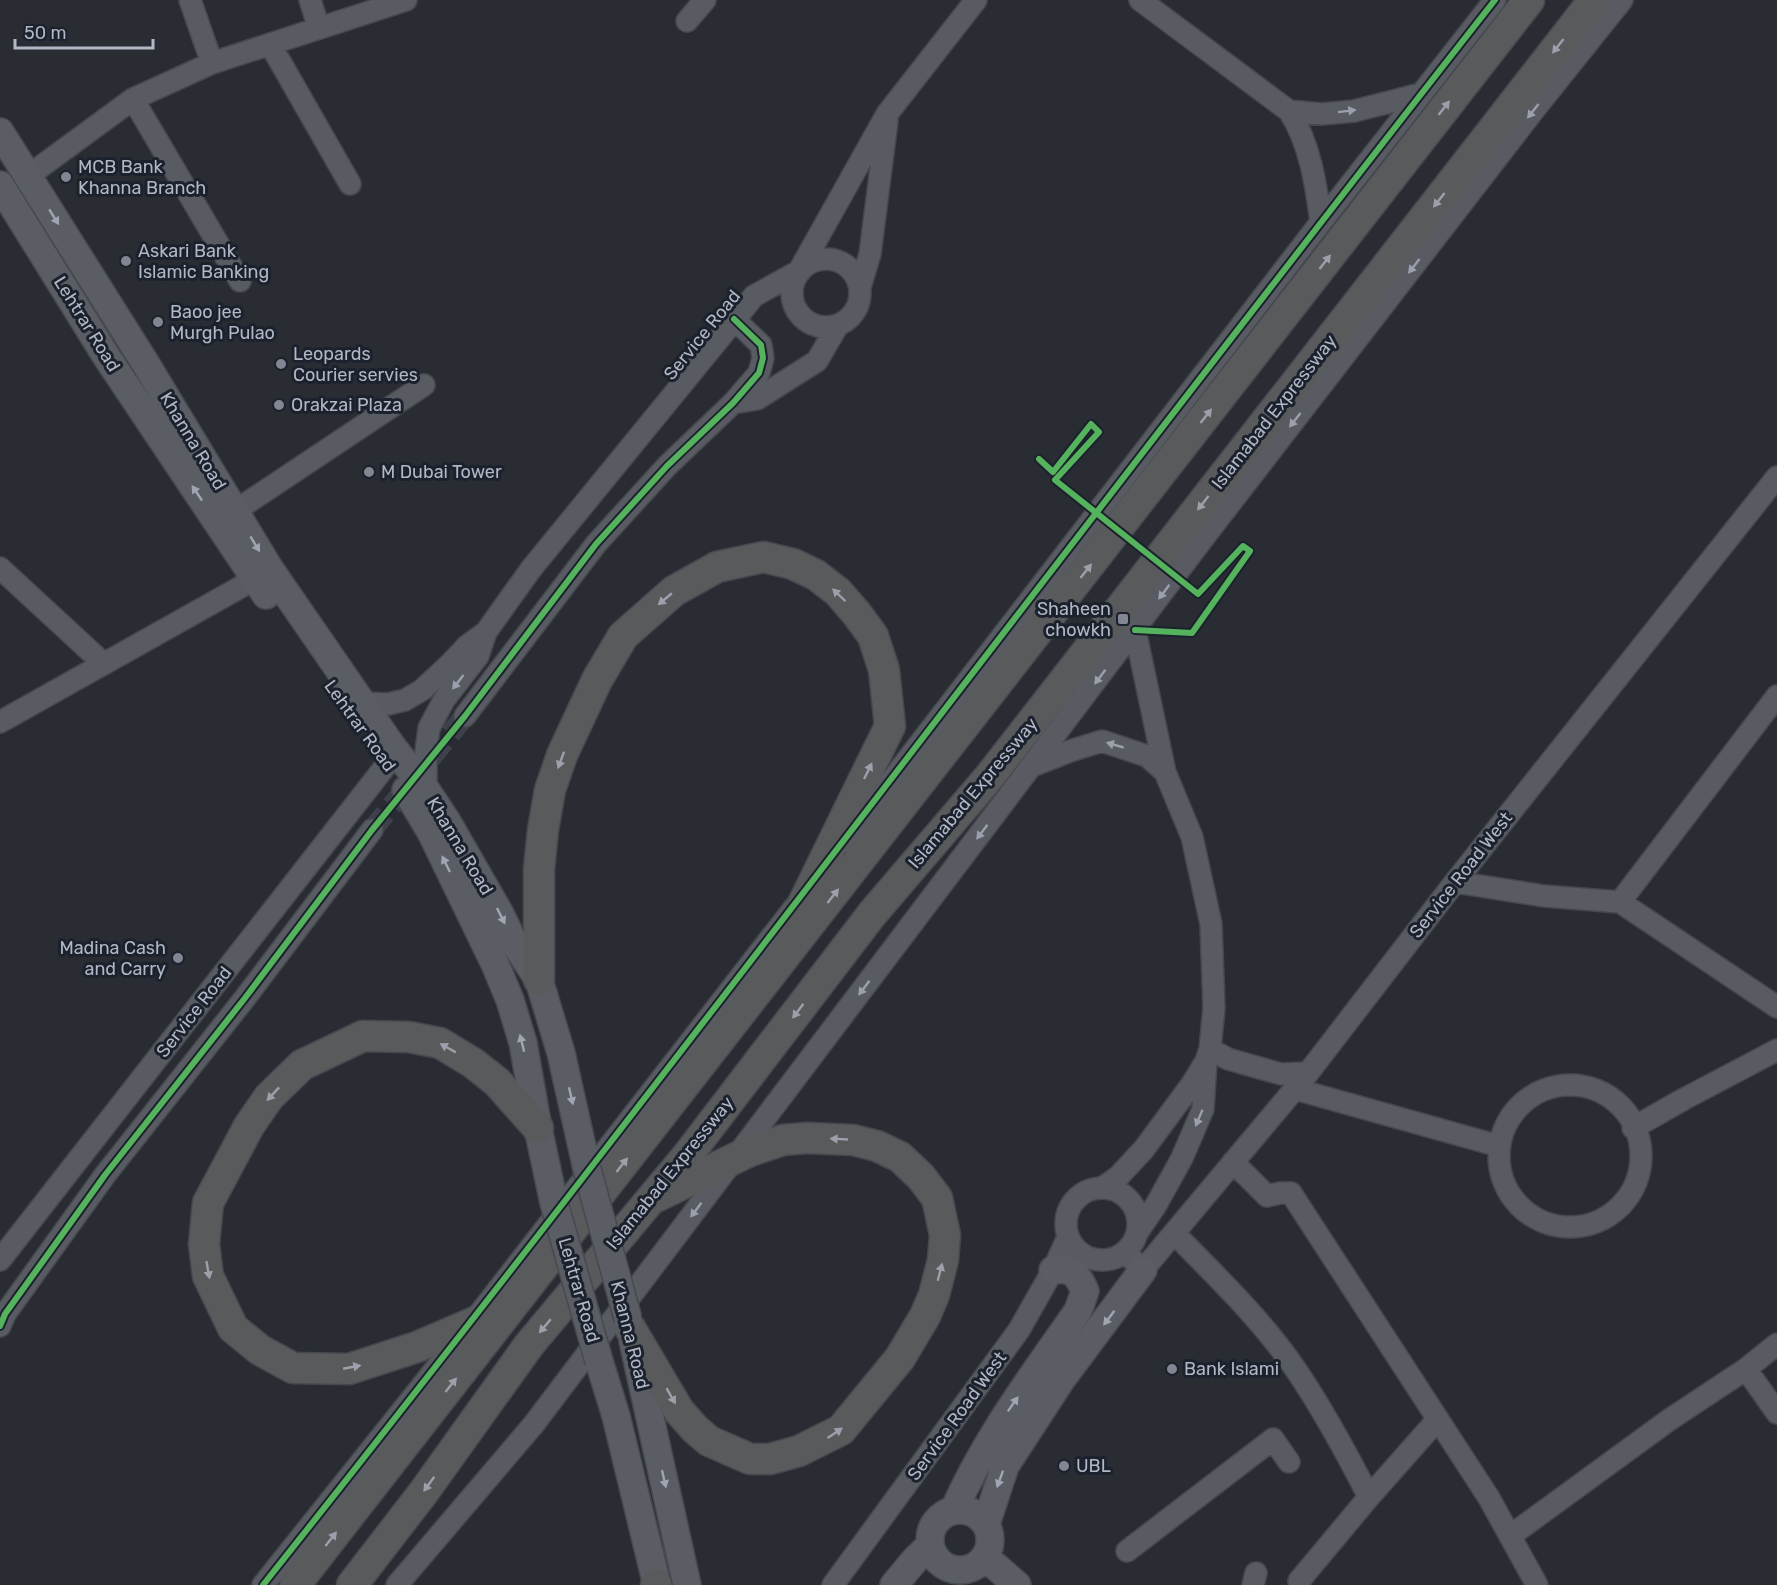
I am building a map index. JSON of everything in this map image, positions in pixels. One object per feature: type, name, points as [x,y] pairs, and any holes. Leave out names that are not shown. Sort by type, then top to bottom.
[{"type":"highway","points":[[295,1585],[1529,0]]},
{"type":"highway","name":"Islamabad Expressway","points":[[352,1585],[423,1493],[529,1346],[687,1156],[872,914],[990,776],[1594,0]]},
{"type":"highway","points":[[539,980],[539,869],[550,790],[562,755],[597,680],[623,636],[674,591],[717,567],[764,558],[793,564],[816,575],[838,592],[857,614],[873,636],[884,670],[890,726],[758,992]]},
{"type":"highway","points":[[513,1306],[417,1347],[349,1369],[293,1368],[260,1350],[233,1328],[208,1276],[204,1244],[208,1203],[249,1126],[269,1097],[302,1065],[363,1036],[409,1037],[440,1043],[473,1063],[497,1082],[538,1128]]},
{"type":"highway","points":[[629,1324],[679,1411],[695,1429],[709,1441],[750,1459],[770,1459],[799,1451],[841,1430],[900,1358],[925,1316],[934,1294],[943,1260],[945,1235],[938,1198],[921,1177],[900,1157],[878,1146],[853,1140],[807,1138],[783,1140],[760,1147],[651,1199]]},
{"type":"main road","name":"Khanna Road","points":[[0,132],[144,361],[269,568],[391,745],[426,790],[494,903],[513,940],[539,980],[561,1053],[587,1169],[629,1324],[687,1585]]},
{"type":"main road","name":"Lehtrar Road","points":[[0,185],[108,359],[255,579],[409,793],[430,832],[495,964],[510,1000],[523,1043],[554,1203],[599,1361]]},
{"type":"main road","points":[[974,1569],[990,1539],[986,1524],[1005,1467],[1134,1262]]},
{"type":"main road","points":[[954,1510],[976,1464],[1006,1414],[1078,1311],[1085,1291],[1080,1280],[1074,1272],[1066,1269],[1053,1270]]},
{"type":"main road","name":"Khanna Road","points":[[599,1361],[616,1416],[656,1585]]},
{"type":"main road","points":[[986,1524],[972,1512],[954,1510],[946,1513],[933,1527],[930,1545],[934,1554],[940,1562],[974,1569],[1017,1585]]},
{"type":"main road","points":[[894,1585],[930,1545]]},
{"type":"main road","points":[[913,1585],[933,1573],[974,1569]]},
{"type":"street","points":[[189,0],[212,63]]},
{"type":"street","points":[[310,0],[319,28]]},
{"type":"street","points":[[28,176],[133,99],[212,63],[406,0]]},
{"type":"street","points":[[687,21],[705,0]]},
{"type":"street","points":[[838,326],[824,327],[809,323],[798,313],[792,300],[792,285],[887,114],[976,0]]},
{"type":"street","points":[[1140,0],[1289,111],[1296,122],[1311,165],[1321,222]]},
{"type":"street","points":[[263,1585],[473,1322],[1321,222],[1495,0]]},
{"type":"street","points":[[397,1585],[534,1424],[1031,766],[1512,138],[1622,0]]},
{"type":"street","points":[[270,44],[351,184]]},
{"type":"street","points":[[1289,111],[1322,114],[1354,111],[1422,94]]},
{"type":"street","points":[[133,99],[240,281]]},
{"type":"street","points":[[733,404],[757,399],[817,361],[838,326],[851,316],[859,303],[860,287],[870,254],[887,114]]},
{"type":"street","points":[[799,271],[811,262],[826,258],[841,262],[853,272],[860,287]]},
{"type":"street","name":"Service Road","points":[[363,703],[387,704],[405,700],[422,690],[467,646],[486,632],[531,568],[754,296],[799,271]]},
{"type":"street","points":[[465,717],[596,544],[667,466],[733,404],[759,373],[763,358],[761,345],[734,320]]},
{"type":"street","points":[[235,511],[424,385]]},
{"type":"street","name":"Service Road West","points":[[1134,1262],[1175,1234],[1233,1162],[1294,1079],[1455,882],[1777,477]]},
{"type":"street","points":[[0,568],[104,664]]},
{"type":"street","points":[[0,722],[255,579]]},
{"type":"street","points":[[1135,630],[1165,772],[1192,837],[1211,924],[1214,1008],[1214,1056],[1203,1109],[1182,1158],[1156,1205],[1137,1233],[1133,1244],[1134,1262],[1115,1258],[1104,1261],[1093,1260],[1082,1255],[1068,1237],[1065,1226],[1067,1214],[1072,1203],[1090,1189],[1113,1189],[1123,1194],[1131,1202],[1138,1222],[1137,1233]]},
{"type":"street","points":[[426,790],[426,751],[429,728],[444,700],[478,656],[486,632]]},
{"type":"street","points":[[1620,903],[1777,696]]},
{"type":"street","points":[[1031,766],[1102,741],[1147,756],[1165,772]]},
{"type":"street","name":"Service Road","points":[[0,1260],[387,764]]},
{"type":"street","points":[[0,1326],[5,1314],[105,1175],[245,998],[372,830]]},
{"type":"street","points":[[1455,882],[1544,896],[1620,903],[1777,1007]]},
{"type":"street","points":[[1633,1128],[1777,1050]]},
{"type":"street","points":[[1214,1056],[1294,1079],[1499,1146]]},
{"type":"street","points":[[1102,1188],[1119,1176],[1144,1149],[1214,1056]]},
{"type":"street","points":[[1580,1085],[1606,1095],[1627,1114],[1633,1128],[1639,1139],[1641,1167],[1631,1193],[1612,1214],[1587,1226],[1559,1227],[1533,1218],[1513,1199],[1500,1173],[1499,1146],[1509,1119],[1527,1098],[1552,1086],[1580,1085]]},
{"type":"street","points":[[1233,1162],[1268,1196],[1291,1193],[1489,1498],[1537,1585]]},
{"type":"street","points":[[1175,1234],[1244,1306],[1292,1365],[1331,1423],[1370,1497]]},
{"type":"street","name":"Service Road West","points":[[833,1585],[1019,1330],[1053,1270],[1068,1237]]},
{"type":"street","points":[[1510,1536],[1669,1420],[1746,1369],[1777,1344]]},
{"type":"street","points":[[1746,1369],[1777,1413]]},
{"type":"street","points":[[1299,1581],[1438,1419]]},
{"type":"street","points":[[1127,1551],[1273,1439],[1289,1462]]},
{"type":"tunnel","points":[[372,830],[465,716]]},
{"type":"cycle path","points":[[263,1585],[727,992],[1186,396],[1495,0]]},
{"type":"cycle path","points":[[0,1326],[5,1314],[105,1175],[245,998],[372,830],[465,716],[596,544],[667,466],[733,403],[759,373],[763,358],[761,345],[734,319]]},
{"type":"cycle path","points":[[1039,459],[1053,472],[1091,424],[1099,432],[1055,480],[1198,594],[1243,546],[1250,551],[1192,633],[1135,630]]},
{"type":"place","name":"MCB Bank Khanna Branch","points":[[66,177]]},
{"type":"place","name":"Askari Bank Islamic Banking","points":[[126,261]]},
{"type":"place","name":"Baoo jee Murgh Pulao","points":[[158,322]]},
{"type":"place","name":"Leopards Courier servies","points":[[281,364]]},
{"type":"place","name":"Orakzai Plaza","points":[[279,405]]},
{"type":"place","name":"M Dubai Tower","points":[[369,472]]},
{"type":"place","name":"Shaheen chowkh","points":[[1123,619]]},
{"type":"place","name":"Madina Cash and Carry","points":[[178,958]]},
{"type":"place","name":"Bank Islami","points":[[1172,1369]]},
{"type":"place","name":"UBL","points":[[1064,1466]]}]
